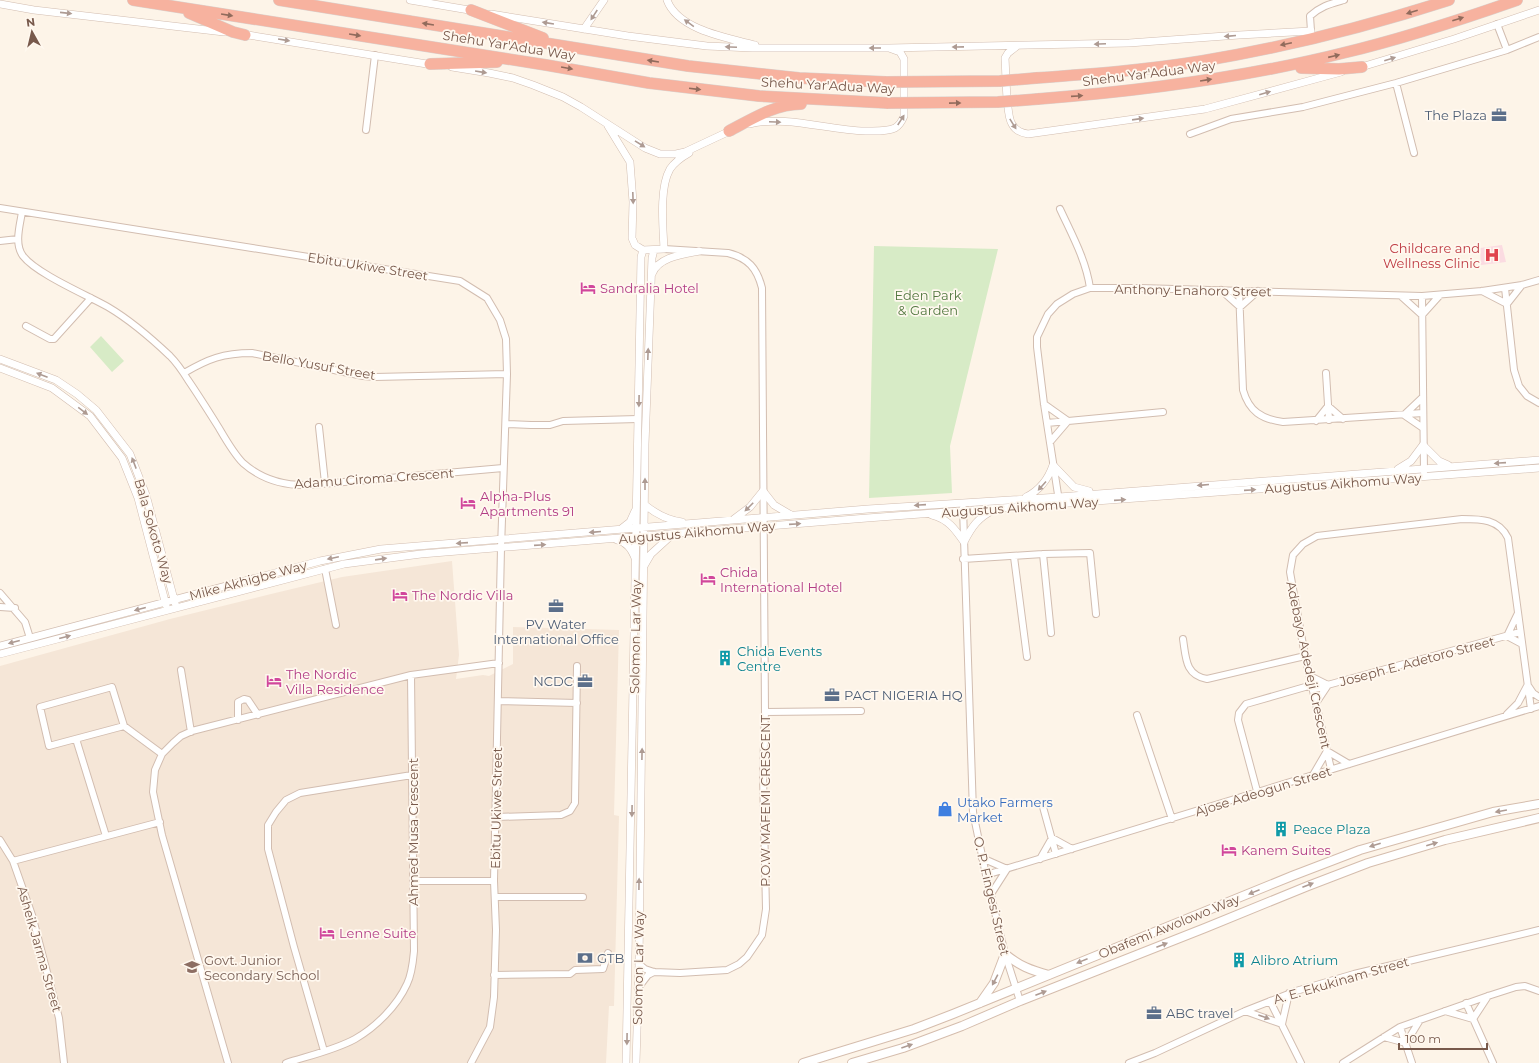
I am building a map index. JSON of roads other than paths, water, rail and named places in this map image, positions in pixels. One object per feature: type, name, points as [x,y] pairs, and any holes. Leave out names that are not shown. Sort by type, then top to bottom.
[{"type":"highway","points":[[132,0],[188,13],[245,35]]},
{"type":"highway","name":"Shehu Yar'Adua Way","points":[[132,0],[546,65],[649,83],[773,97],[888,103],[1038,100],[1139,90],[1268,69],[1327,57],[1387,42],[1517,0]]},
{"type":"highway","name":"Shehu Yar'Adua Way","points":[[279,0],[688,66],[799,78],[886,82],[986,81],[1036,78],[1104,73],[1201,61],[1249,52],[1365,26],[1449,0]]},
{"type":"highway","points":[[471,10],[566,46]]},
{"type":"highway","points":[[1311,31],[1341,30],[1365,26]]},
{"type":"highway","points":[[430,64],[502,62],[546,65]]},
{"type":"highway","points":[[1268,69],[1303,67],[1339,69],[1362,67]]},
{"type":"highway","points":[[729,131],[763,113],[785,106],[853,101]]},
{"type":"main road","name":"Obafemi Awolowo Way","points":[[803,1063],[824,1058],[914,1029],[1299,873],[1360,850],[1493,812],[1539,804]]},
{"type":"main road","name":"Obafemi Awolowo Way","points":[[852,1063],[867,1060],[932,1037],[1368,863],[1445,840],[1539,818]]},
{"type":"main road","points":[[980,1003],[994,983],[1005,954],[1019,965],[1049,975]]},
{"type":"main road","points":[[824,1058],[833,1063]]},
{"type":"street","points":[[410,0],[628,36],[712,47],[765,48],[889,48],[1132,43],[1311,31],[1310,16],[1318,8],[1344,0]]},
{"type":"street","points":[[584,29],[604,0]]},
{"type":"street","points":[[667,0],[669,7],[695,28],[715,35],[765,48]]},
{"type":"street","points":[[0,4],[34,10],[182,26],[489,73],[526,82],[563,97],[644,147],[660,154],[676,154],[699,146]]},
{"type":"street","points":[[1017,46],[1008,53],[1005,58],[1009,115],[1010,121],[1015,129],[1028,134],[1205,110],[1287,86],[1362,67],[1454,39],[1539,10]]},
{"type":"street","points":[[1497,24],[1507,50]]},
{"type":"street","points":[[712,47],[715,35]]},
{"type":"street","points":[[1190,134],[1231,119],[1303,107],[1396,83],[1507,50],[1539,37]]},
{"type":"street","points":[[642,254],[654,250],[664,249],[664,191],[670,170],[684,156],[699,146],[729,131],[751,123],[790,122],[856,131],[882,131],[895,128],[900,124],[904,116],[904,59],[900,52],[889,48]]},
{"type":"street","points":[[366,130],[375,55]]},
{"type":"street","points":[[1396,83],[1414,153]]},
{"type":"street","points":[[607,124],[630,162],[633,217],[632,238],[635,246],[642,254],[652,258]]},
{"type":"street","name":"Ebitu Ukiwe Street","points":[[0,208],[460,281],[487,298],[500,320],[506,339],[507,374],[501,540],[494,881],[496,930],[490,1027],[471,1063]]},
{"type":"street","points":[[1060,209],[1084,262],[1090,288]]},
{"type":"street","points":[[0,241],[18,240],[22,212]]},
{"type":"street","name":"Adamu Ciroma Crescent","points":[[18,240],[19,248],[23,256],[40,270],[110,308],[132,323],[171,357],[200,396],[242,462],[269,479],[294,485],[503,468]]},
{"type":"street","name":"P.O.W MAFEMI CRESCENT","points":[[639,964],[645,969],[654,972],[727,970],[739,964],[747,957],[762,935],[766,909],[763,775],[765,712],[763,517],[764,326],[762,288],[759,275],[752,265],[738,255],[664,249]]},
{"type":"street","name":"Solomon Lar Way","points":[[626,1063],[636,528],[641,505],[645,444],[651,276],[654,250]]},
{"type":"street","points":[[651,276],[653,270],[666,260],[675,256],[699,251]]},
{"type":"street","name":"Solomon Lar Way","points":[[636,1063],[639,964],[644,566],[644,528],[641,505],[638,419],[642,254]]},
{"type":"street","name":"Anthony Enahoro Street","points":[[1060,504],[1046,423],[1037,337],[1048,314],[1058,304],[1073,294],[1090,288],[1239,290],[1258,292],[1422,296],[1505,288],[1539,280]]},
{"type":"street","points":[[1507,304],[1522,285]]},
{"type":"street","points":[[1505,288],[1514,370],[1519,386],[1527,396],[1539,403]]},
{"type":"street","points":[[1221,290],[1240,307]]},
{"type":"street","points":[[1239,290],[1242,390],[1252,409],[1270,420],[1282,422],[1423,413]]},
{"type":"street","points":[[1482,291],[1507,304]]},
{"type":"street","points":[[1240,307],[1258,292]]},
{"type":"street","points":[[1422,315],[1440,295]]},
{"type":"street","points":[[1401,296],[1422,315]]},
{"type":"street","points":[[1422,296],[1423,468],[1425,477]]},
{"type":"street","points":[[26,326],[50,339],[54,339],[91,298]]},
{"type":"street","name":"Bello Yusuf Street","points":[[184,373],[204,361],[219,356],[236,353],[252,353],[362,376],[507,374]]},
{"type":"street","name":"Bala Sokoto Way","points":[[0,358],[56,380],[77,394],[96,410],[130,454],[146,495],[176,607]]},
{"type":"street","name":"Bala Sokoto Way","points":[[0,368],[52,388],[90,416],[122,458],[138,498],[166,606]]},
{"type":"street","points":[[1326,373],[1329,420]]},
{"type":"street","points":[[1404,415],[1422,397]]},
{"type":"street","points":[[1044,404],[1068,421]]},
{"type":"street","points":[[1316,421],[1328,406]]},
{"type":"street","points":[[1328,406],[1343,419]]},
{"type":"street","points":[[1046,423],[1163,412]]},
{"type":"street","points":[[1404,415],[1423,428]]},
{"type":"street","points":[[506,424],[550,425],[563,421],[638,419]]},
{"type":"street","points":[[1050,442],[1068,421]]},
{"type":"street","points":[[320,427],[325,483]]},
{"type":"street","points":[[1423,445],[1438,461],[1455,466]]},
{"type":"street","points":[[1392,471],[1406,465],[1411,461],[1423,445]]},
{"type":"street","name":"Augustus Aikhomu Way","points":[[501,540],[763,517],[962,502],[1058,497],[1539,460]]},
{"type":"street","points":[[1053,465],[1074,487],[1099,493]]},
{"type":"street","points":[[1022,499],[1033,494],[1042,486],[1051,473],[1053,465]]},
{"type":"street","name":"Augustus Aikhomu Way","points":[[501,548],[764,526],[1539,468]]},
{"type":"street","points":[[732,520],[750,507],[763,491],[779,509],[792,515]]},
{"type":"street","name":"O. P. Fingesi Street","points":[[962,502],[973,812],[982,858],[1005,954],[1020,1001]]},
{"type":"street","points":[[620,530],[630,522],[641,505],[654,513],[669,519],[694,523]]},
{"type":"street","points":[[925,514],[936,516],[949,523],[964,542],[971,528],[980,518],[999,508]]},
{"type":"street","name":"Adebayo Adedeji Crescent","points":[[1331,769],[1305,656],[1290,572],[1293,555],[1303,544],[1317,536],[1462,519],[1481,519],[1494,522],[1504,531],[1508,538],[1530,709]]},
{"type":"street","points":[[644,566],[651,554],[672,534]]},
{"type":"street","points":[[615,539],[625,543],[631,550],[636,561]]},
{"type":"street","name":"Mike Akhigbe Way","points":[[0,654],[166,606],[174,600],[350,554],[381,549],[501,540]]},
{"type":"street","name":"Mike Akhigbe Way","points":[[0,646],[166,606],[176,607],[344,564],[421,554],[501,548]]},
{"type":"street","points":[[963,559],[1043,554],[1090,554],[1096,614]]},
{"type":"street","points":[[1043,554],[1051,633]]},
{"type":"street","points":[[1014,557],[1027,656]]},
{"type":"street","points":[[324,570],[336,625]]},
{"type":"street","points":[[0,592],[25,622],[30,638]]},
{"type":"street","points":[[0,607],[14,608]]},
{"type":"street","points":[[1518,613],[1507,636],[1522,644]]},
{"type":"street","name":"Joseph E. Adetoro Street","points":[[1257,791],[1238,720],[1242,708],[1246,704],[1312,687],[1328,685],[1520,632]]},
{"type":"street","points":[[1183,639],[1189,669],[1197,676],[1207,680],[1305,656]]},
{"type":"street","points":[[228,1063],[160,822],[153,792],[155,770],[162,754],[181,736],[192,732],[411,674],[499,663]]},
{"type":"street","points":[[496,817],[561,816],[570,811],[575,803],[577,666]]},
{"type":"street","points":[[181,670],[192,732]]},
{"type":"street","name":"Ahmed Musa Crescent","points":[[286,1063],[355,1039],[373,1026],[399,998],[412,970],[414,951],[411,674]]},
{"type":"street","points":[[1310,676],[1328,685],[1316,703]]},
{"type":"street","points":[[1503,718],[1518,703],[1527,685],[1533,693],[1539,697]]},
{"type":"street","points":[[124,726],[49,746],[40,707],[112,687],[124,726],[162,754]]},
{"type":"street","points":[[238,720],[238,702],[244,699],[248,700],[258,715]]},
{"type":"street","points":[[498,701],[576,704]]},
{"type":"street","name":"Ajose Adeogun Street","points":[[986,875],[1539,706]]},
{"type":"street","points":[[765,712],[861,711]]},
{"type":"street","points":[[1137,715],[1172,819]]},
{"type":"street","points":[[76,739],[106,836]]},
{"type":"street","points":[[1312,775],[1327,751],[1349,764]]},
{"type":"street","points":[[324,1051],[268,849],[268,825],[286,800],[300,793],[412,775]]},
{"type":"street","points":[[1043,807],[1056,854]]},
{"type":"street","points":[[13,861],[160,822]]},
{"type":"street","points":[[1052,838],[1072,849]]},
{"type":"street","points":[[1040,859],[1052,838]]},
{"type":"street","name":"Asheik Jarma Street","points":[[0,840],[13,861],[32,915],[59,1018],[64,1063]]},
{"type":"street","points":[[982,858],[1007,869],[991,894]]},
{"type":"street","points":[[413,882],[494,881]]},
{"type":"street","points":[[495,897],[583,897]]},
{"type":"street","name":"A. E. Ekukinam Street","points":[[1130,1063],[1245,1011],[1290,993],[1354,974],[1539,930]]},
{"type":"street","points":[[494,975],[570,974],[575,970],[603,969],[608,952]]},
{"type":"street","points":[[638,988],[648,975],[654,972]]},
{"type":"street","points":[[1343,1063],[1400,1027],[1466,1003],[1520,987],[1531,988],[1539,991]]},
{"type":"street","points":[[1282,1024],[1290,993]]},
{"type":"street","points":[[1473,1019],[1488,996]]},
{"type":"street","points":[[1270,1001],[1301,1063]]},
{"type":"street","points":[[1466,1003],[1493,1063]]},
{"type":"street","points":[[1245,1011],[1282,1024]]},
{"type":"street","points":[[1445,1011],[1473,1019]]},
{"type":"street","points":[[1406,1043],[1420,1020]]},
{"type":"street","points":[[1400,1027],[1412,1063]]},
{"type":"street","points":[[1384,1037],[1406,1043]]},
{"type":"place","name":"The Plaza","points":[[1499,115]]},
{"type":"place","name":"Childcare and Wellness Clinic","points":[[1492,255]]},
{"type":"place","name":"Sandralia Hotel","points":[[588,288]]},
{"type":"place","name":"Alpha-Plus Apartments 91","points":[[468,503]]},
{"type":"place","name":"Chida International Hotel","points":[[708,579]]},
{"type":"place","name":"The Nordic Villa","points":[[400,595]]},
{"type":"place","name":"PV Water International Office","points":[[556,606]]},
{"type":"place","name":"Chida Events Centre","points":[[725,658]]},
{"type":"place","name":"The Nordic Villa Residence","points":[[274,681]]},
{"type":"place","name":"NCDC","points":[[585,681]]},
{"type":"place","name":"PACT NIGERIA HQ","points":[[832,695]]},
{"type":"place","name":"Utako Farmers Market","points":[[945,809]]},
{"type":"place","name":"Peace Plaza","points":[[1281,829]]},
{"type":"place","name":"Kanem Suites","points":[[1229,850]]},
{"type":"place","name":"Lenne Suite","points":[[327,933]]},
{"type":"place","name":"GTB","points":[[585,958]]},
{"type":"place","name":"Alibro Atrium","points":[[1239,960]]},
{"type":"place","name":"Govt. Junior Secondary School","points":[[192,967]]},
{"type":"place","name":"ABC travel","points":[[1154,1013]]},
{"type":"park label","name":"Eden Park & Garden","points":[[928,302]]}]
